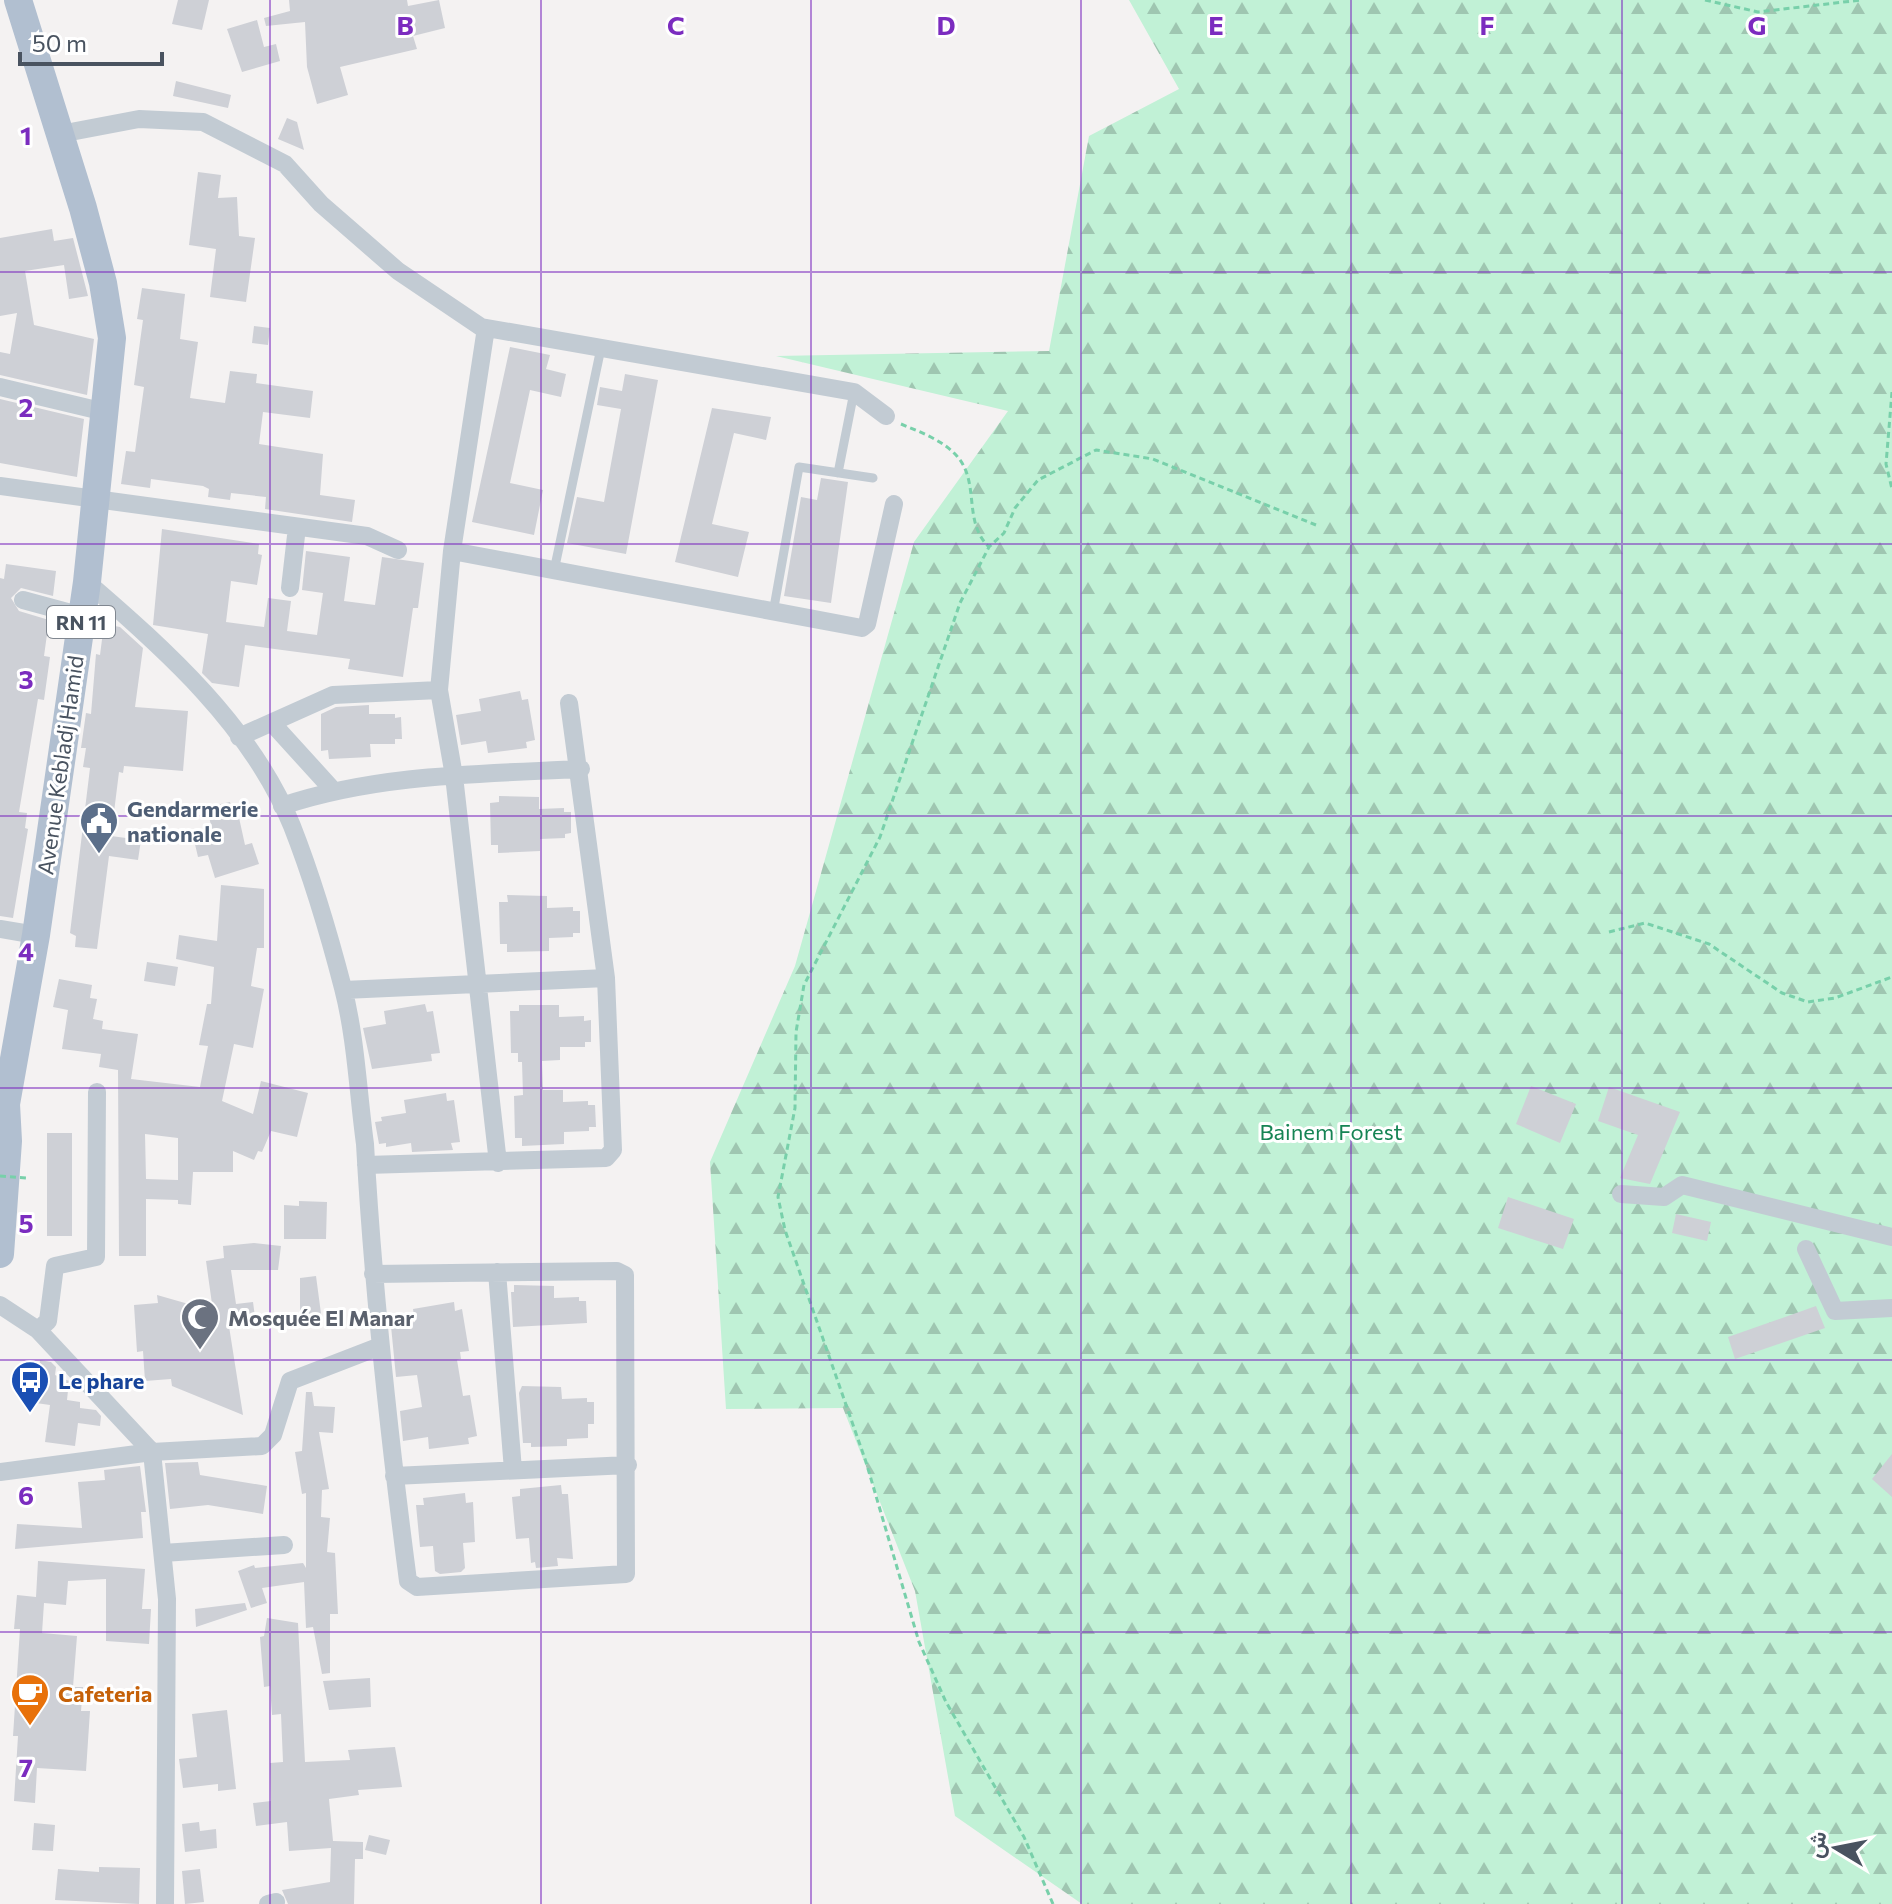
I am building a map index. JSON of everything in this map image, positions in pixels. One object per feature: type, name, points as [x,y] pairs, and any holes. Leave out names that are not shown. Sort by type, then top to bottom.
[{"type":"main road","name":"Avenue Kebladj Hamid","points":[[0,1254],[8,1141],[3,1104],[36,935],[87,582],[112,338],[103,283],[18,0]]},
{"type":"street","points":[[60,134],[139,119],[203,122],[285,164],[321,204],[398,271],[486,328],[854,392],[886,416]]},
{"type":"street","points":[[486,328],[452,551],[439,690],[454,776],[498,1163]]},
{"type":"street","points":[[0,387],[105,412]]},
{"type":"street","points":[[0,486],[367,536],[398,550]]},
{"type":"street","points":[[452,551],[854,628],[867,624],[894,504]]},
{"type":"street","points":[[290,588],[297,527]]},
{"type":"street","points":[[87,582],[155,641],[239,737],[292,826],[344,990],[366,1165],[373,1274],[378,1347],[408,1581],[417,1587],[622,1576],[627,1569],[625,1275],[617,1271],[373,1274]]},
{"type":"street","points":[[23,600],[82,616]]},
{"type":"street","points":[[239,737],[333,695],[439,690]]},
{"type":"street","points":[[366,1165],[606,1158],[613,1150],[606,978],[581,769],[569,703]]},
{"type":"street","points":[[272,723],[332,789]]},
{"type":"street","points":[[282,806],[332,789],[454,776],[581,769]]},
{"type":"street","points":[[0,929],[36,935]]},
{"type":"street","points":[[344,990],[606,978]]},
{"type":"street","points":[[38,1330],[48,1321],[55,1266],[96,1257],[97,1092]]},
{"type":"street","points":[[1621,1194],[1664,1197],[1682,1185],[1892,1237]]},
{"type":"street","points":[[1806,1249],[1835,1311],[1892,1308]]},
{"type":"street","points":[[497,1272],[513,1470]]},
{"type":"street","points":[[0,1305],[38,1330],[152,1452],[167,1599],[165,1904]]},
{"type":"street","points":[[0,1472],[152,1452],[262,1446],[273,1435],[290,1381],[378,1347]]},
{"type":"street","points":[[394,1476],[628,1465]]},
{"type":"street","points":[[163,1553],[284,1545]]},
{"type":"lane","points":[[554,571],[601,348]]},
{"type":"lane","points":[[838,473],[854,392]]},
{"type":"lane","points":[[773,613],[799,467],[873,478]]},
{"type":"path","points":[[1705,0],[1758,12],[1861,0]]},
{"type":"path","points":[[1892,392],[1886,464],[1892,489]]},
{"type":"path","points":[[886,416],[936,440],[956,455],[969,477],[978,536],[989,547]]},
{"type":"path","points":[[1053,1904],[1024,1837],[946,1702],[919,1642],[866,1462],[785,1230],[778,1197],[795,1108],[796,1032],[804,985],[880,837],[960,603],[989,547],[1004,533],[1015,508],[1038,480],[1096,450],[1153,459],[1316,525]]},
{"type":"path","points":[[1609,932],[1645,923],[1709,944],[1782,993],[1808,1002],[1835,998],[1892,977]]},
{"type":"path","points":[[0,1176],[26,1178]]},
{"type":"green space","name":"Bainem Forest","points":[[1129,0],[1892,0],[1892,1904],[1082,1904],[955,1816],[915,1591],[843,1408],[726,1409],[710,1162],[795,966],[914,542],[1008,411],[776,356],[1049,351],[1089,136],[1179,89]]},
{"type":"building","points":[[178,0],[209,0],[202,30],[172,24]]},
{"type":"building","points":[[289,0],[407,0],[408,6],[439,0],[445,28],[413,36],[417,49],[340,67],[348,95],[317,104],[307,67],[305,22],[266,26],[264,18],[290,11]]},
{"type":"building","points":[[257,20],[264,47],[276,44],[280,61],[242,72],[227,29]]},
{"type":"building","points":[[176,81],[231,95],[228,108],[173,96]]},
{"type":"building","points":[[287,118],[297,122],[304,150],[278,139]]},
{"type":"building","points":[[198,172],[221,175],[218,198],[237,197],[239,236],[255,238],[246,302],[210,297],[216,249],[189,245]]},
{"type":"building","points":[[52,229],[54,241],[73,238],[88,296],[69,299],[64,265],[25,271],[34,325],[94,339],[87,395],[0,375],[0,352],[10,354],[17,313],[0,316],[0,238]]},
{"type":"building","points":[[142,288],[185,294],[180,339],[198,342],[190,398],[225,403],[230,371],[257,374],[256,383],[313,391],[310,418],[263,412],[259,444],[323,454],[320,495],[355,500],[352,522],[265,509],[266,497],[231,493],[230,500],[208,497],[209,489],[203,486],[151,479],[150,488],[121,484],[126,451],[135,452],[144,387],[134,385],[143,320],[137,319]]},
{"type":"building","points":[[254,326],[270,328],[268,345],[252,343]]},
{"type":"building","points":[[510,347],[550,355],[546,369],[566,374],[561,397],[530,390],[510,483],[543,490],[534,535],[472,522]]},
{"type":"building","points":[[625,374],[658,380],[626,554],[567,543],[577,497],[604,502],[621,409],[597,405],[600,387],[622,391]]},
{"type":"building","points":[[0,399],[84,419],[77,477],[0,463]]},
{"type":"building","points":[[712,408],[771,417],[766,440],[734,433],[712,524],[749,532],[738,577],[675,562]]},
{"type":"building","points":[[821,478],[848,482],[831,603],[784,596],[801,497],[817,500]]},
{"type":"building","points":[[162,529],[259,544],[258,554],[262,555],[257,585],[231,581],[226,622],[264,627],[268,598],[291,601],[287,631],[317,635],[323,593],[302,590],[306,551],[350,557],[344,601],[375,605],[382,557],[424,563],[418,608],[413,608],[403,677],[348,669],[350,659],[245,645],[239,687],[212,683],[202,673],[208,634],[153,625]]},
{"type":"building","points":[[6,564],[56,571],[53,596],[21,588],[11,598],[19,611],[49,620],[44,656],[50,657],[44,700],[38,699],[19,812],[27,813],[25,828],[28,829],[13,918],[0,916],[0,578],[4,579]]},
{"type":"building","points":[[104,624],[120,627],[143,648],[135,707],[188,711],[183,771],[124,766],[123,773],[119,772],[111,836],[141,840],[138,860],[109,856],[97,949],[75,947],[76,936],[70,933],[90,768],[83,767],[86,748],[81,748],[86,713],[91,714],[96,654],[100,655]]},
{"type":"building","points":[[520,691],[522,700],[528,699],[535,740],[526,742],[527,748],[488,753],[486,741],[461,745],[456,715],[481,711],[479,699]]},
{"type":"building","points":[[369,705],[369,714],[395,714],[395,718],[401,717],[402,739],[395,739],[395,744],[370,744],[371,757],[329,759],[328,750],[321,751],[321,714],[336,707]]},
{"type":"building","points":[[499,796],[539,797],[539,809],[564,808],[564,812],[571,812],[571,833],[565,834],[565,838],[540,839],[540,851],[498,853],[498,845],[491,845],[490,803],[499,802]]},
{"type":"building","points":[[230,802],[233,814],[238,813],[245,845],[252,843],[259,864],[215,878],[208,855],[198,857],[194,840],[213,835],[207,807]]},
{"type":"building","points":[[221,885],[264,889],[264,948],[257,948],[251,986],[264,989],[253,1048],[234,1044],[222,1101],[253,1114],[261,1081],[308,1093],[297,1137],[271,1131],[262,1152],[258,1151],[254,1160],[233,1151],[233,1172],[193,1172],[191,1205],[178,1204],[178,1200],[146,1199],[146,1256],[119,1256],[118,1070],[99,1067],[101,1054],[62,1049],[68,1010],[53,1007],[59,979],[92,985],[90,998],[97,999],[93,1019],[103,1021],[102,1029],[138,1034],[131,1079],[200,1087],[208,1046],[199,1045],[207,1004],[211,1004],[214,967],[176,959],[179,935],[217,941]],"holes":[[[145,1134],[178,1138],[178,1180],[146,1179]]]},
{"type":"building","points":[[507,895],[547,896],[547,908],[573,907],[573,911],[580,911],[580,933],[573,933],[573,937],[549,938],[549,951],[507,952],[507,944],[500,944],[499,902],[508,902]]},
{"type":"building","points":[[147,962],[178,967],[175,986],[144,981]]},
{"type":"building","points":[[425,1004],[427,1012],[433,1011],[440,1053],[431,1054],[432,1061],[372,1069],[363,1028],[386,1024],[384,1011]]},
{"type":"building","points":[[519,1005],[559,1005],[559,1017],[584,1016],[584,1021],[591,1020],[591,1042],[585,1042],[585,1047],[560,1047],[560,1060],[542,1061],[543,1090],[563,1090],[563,1102],[588,1101],[588,1105],[595,1105],[596,1127],[589,1127],[589,1131],[564,1132],[564,1144],[522,1146],[522,1138],[515,1138],[514,1096],[523,1095],[522,1062],[518,1062],[518,1053],[511,1053],[510,1011],[519,1011]]},
{"type":"building","points":[[1531,1086],[1576,1104],[1560,1143],[1516,1124]]},
{"type":"building","points":[[1609,1087],[1680,1112],[1650,1184],[1620,1178],[1638,1135],[1598,1121]]},
{"type":"building","points":[[446,1093],[447,1101],[454,1100],[460,1142],[451,1143],[453,1150],[412,1152],[411,1143],[386,1147],[386,1143],[379,1144],[375,1122],[382,1121],[381,1117],[406,1113],[404,1100]]},
{"type":"building","points":[[47,1133],[72,1133],[72,1236],[47,1236]]},
{"type":"building","points":[[1508,1197],[1574,1219],[1563,1249],[1498,1228]]},
{"type":"building","points":[[299,1201],[327,1202],[326,1239],[284,1239],[284,1205],[299,1206]]},
{"type":"building","points":[[1676,1214],[1711,1222],[1707,1241],[1672,1233]]},
{"type":"building","points":[[254,1243],[281,1246],[278,1270],[231,1270],[236,1304],[253,1302],[255,1317],[228,1320],[243,1415],[172,1386],[171,1379],[145,1381],[143,1351],[137,1352],[134,1305],[158,1303],[157,1295],[213,1311],[206,1261],[224,1258],[223,1246]]},
{"type":"building","points":[[316,1276],[322,1321],[300,1323],[300,1278]]},
{"type":"building","points":[[514,1285],[554,1286],[554,1298],[579,1297],[579,1301],[586,1301],[587,1323],[513,1327],[511,1292],[514,1292]]},
{"type":"building","points":[[454,1302],[455,1311],[462,1309],[469,1351],[460,1352],[461,1359],[457,1360],[463,1396],[470,1395],[477,1436],[468,1438],[469,1444],[429,1449],[428,1437],[403,1441],[400,1411],[422,1407],[417,1375],[396,1377],[391,1326],[415,1322],[413,1309]]},
{"type":"building","points":[[1816,1306],[1825,1328],[1735,1359],[1728,1337]]},
{"type":"building","points":[[40,1360],[51,1362],[56,1367],[55,1375],[69,1381],[67,1400],[80,1402],[80,1408],[96,1410],[101,1416],[100,1426],[78,1423],[75,1446],[45,1442],[50,1405],[36,1403]]},
{"type":"building","points":[[522,1386],[561,1387],[562,1399],[587,1398],[587,1402],[594,1402],[594,1424],[588,1424],[588,1438],[567,1439],[567,1446],[531,1447],[531,1443],[523,1443],[519,1393]]},
{"type":"building","points":[[306,1392],[312,1392],[314,1406],[335,1407],[333,1433],[319,1432],[329,1489],[322,1490],[321,1517],[330,1518],[327,1552],[335,1553],[338,1614],[330,1614],[330,1673],[322,1674],[313,1627],[306,1628],[304,1582],[262,1588],[267,1603],[251,1608],[238,1571],[254,1565],[255,1568],[303,1563],[306,1568],[306,1493],[302,1494],[295,1452],[302,1451]]},
{"type":"building","points":[[1892,1454],[1892,1497],[1872,1479]]},
{"type":"building","points":[[198,1462],[200,1475],[267,1486],[263,1514],[208,1505],[170,1509],[165,1463]]},
{"type":"building","points":[[140,1466],[146,1512],[141,1512],[143,1538],[15,1549],[17,1524],[82,1528],[78,1482],[105,1480],[104,1470]]},
{"type":"building","points":[[561,1485],[562,1494],[568,1494],[573,1559],[557,1558],[558,1566],[536,1568],[535,1562],[531,1563],[529,1538],[516,1539],[512,1497],[520,1496],[520,1489]]},
{"type":"building","points":[[465,1493],[466,1503],[473,1502],[475,1542],[463,1543],[465,1568],[461,1572],[440,1574],[435,1571],[433,1546],[420,1547],[416,1505],[424,1505],[423,1498]]},
{"type":"building","points":[[38,1561],[145,1569],[142,1609],[151,1609],[149,1644],[106,1641],[106,1579],[68,1581],[66,1605],[44,1603],[42,1633],[77,1636],[73,1687],[83,1687],[81,1711],[90,1711],[86,1771],[37,1768],[35,1803],[14,1801],[18,1736],[13,1736],[20,1629],[14,1629],[17,1595],[36,1597]]},
{"type":"building","points":[[245,1603],[247,1610],[196,1627],[195,1609]]},
{"type":"building","points":[[267,1618],[298,1623],[305,1762],[350,1760],[348,1750],[395,1747],[402,1787],[358,1790],[359,1795],[329,1799],[333,1841],[363,1842],[363,1859],[355,1859],[354,1904],[288,1904],[282,1890],[330,1882],[331,1848],[289,1851],[287,1822],[256,1826],[253,1803],[271,1801],[270,1763],[283,1762],[281,1714],[272,1715],[270,1686],[264,1687],[260,1637],[264,1636]]},
{"type":"building","points":[[370,1678],[371,1707],[329,1710],[323,1681]]},
{"type":"building","points":[[227,1710],[236,1789],[218,1791],[218,1784],[183,1788],[179,1759],[197,1757],[192,1714]]},
{"type":"building","points":[[199,1822],[200,1831],[216,1829],[217,1848],[185,1852],[182,1824]]},
{"type":"building","points":[[34,1823],[55,1825],[53,1851],[32,1850]]},
{"type":"building","points":[[369,1835],[390,1840],[386,1855],[365,1850]]},
{"type":"building","points":[[99,1867],[140,1868],[139,1904],[55,1900],[58,1869],[99,1872]]},
{"type":"building","points":[[200,1869],[204,1902],[185,1904],[182,1871]]},
{"type":"place","name":"Gendarmerie nationale","points":[[99,855]]},
{"type":"place","name":"Mosquée El Manar","points":[[200,1351]]},
{"type":"place","name":"Le phare","points":[[30,1414]]},
{"type":"place","name":"Cafeteria","points":[[30,1727]]}]
